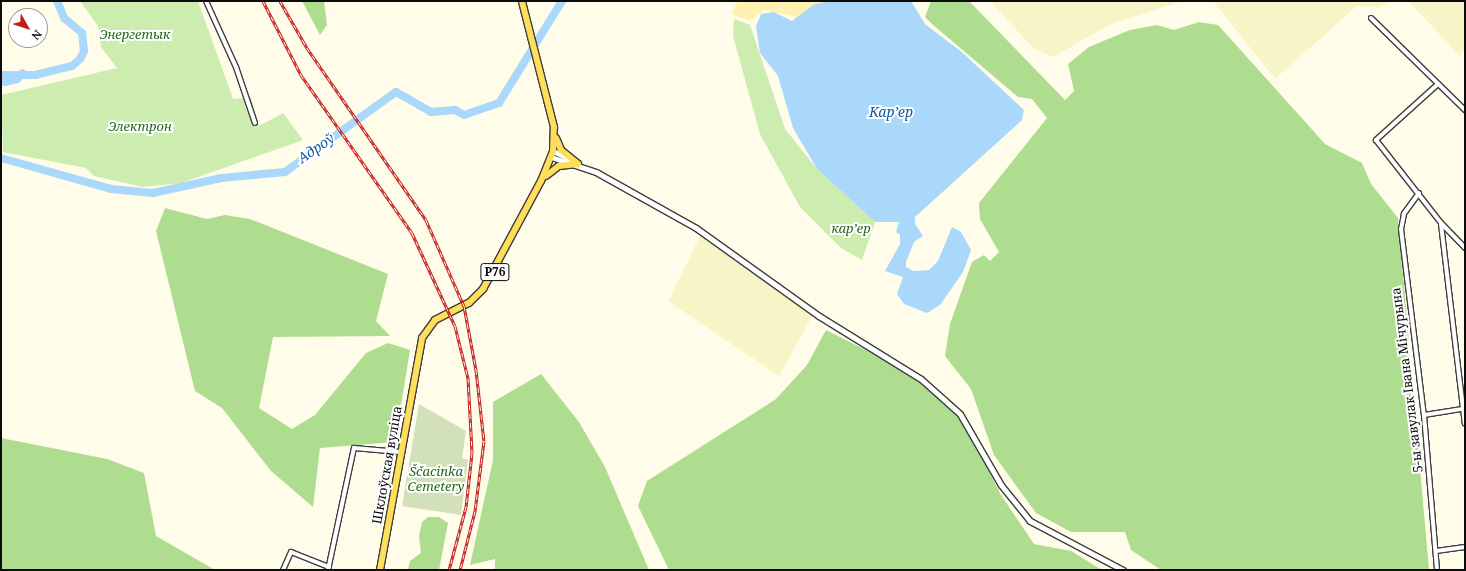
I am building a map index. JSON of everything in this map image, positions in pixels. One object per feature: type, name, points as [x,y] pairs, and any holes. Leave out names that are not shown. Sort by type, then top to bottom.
[{"type":"main road","name":"Р76","points":[[522,1],[544,82],[554,128],[552,154],[541,181]]},
{"type":"main road","points":[[554,128],[559,148],[575,162]]},
{"type":"main road","points":[[541,181],[559,166],[575,162]]},
{"type":"main road","name":"Шклоўская вуліца","points":[[380,570],[415,364],[422,338],[435,320],[469,303],[483,290],[541,181]]},
{"type":"street","points":[[206,1],[236,67],[255,123]]},
{"type":"street","points":[[1371,18],[1465,110]]},
{"type":"street","points":[[1438,84],[1376,140],[1441,223],[1465,248]]},
{"type":"street","points":[[552,154],[575,162],[722,244],[819,316],[922,378],[960,414],[1004,490],[1030,521],[1122,570]]},
{"type":"street","name":"5-ы завулак Івана Мічурына","points":[[1419,193],[1404,214],[1401,229],[1424,414],[1437,570]]},
{"type":"street","points":[[1441,223],[1465,424]]},
{"type":"street","points":[[1442,234],[1450,231]]},
{"type":"street","points":[[1424,414],[1463,409]]},
{"type":"street","points":[[283,570],[291,552],[329,569],[354,448],[400,452]]},
{"type":"street","points":[[1436,551],[1465,547]]},
{"type":"shaded area","points":[[990,1],[1184,1],[1111,24],[1053,57],[1033,48]]},
{"type":"shaded area","points":[[1213,1],[1390,1],[1380,8],[1357,6],[1275,79]]},
{"type":"shaded area","points":[[1408,1],[1465,1],[1465,48],[1460,56]]},
{"type":"shaded area","points":[[701,234],[813,315],[779,376],[668,301]]},
{"type":"green space","name":"Электрон","points":[[80,1],[198,1],[233,99],[251,97],[259,126],[283,113],[303,140],[181,183],[143,187],[94,176],[86,168],[3,152],[1,95],[117,68],[101,47],[98,26]]},
{"type":"green space","points":[[302,1],[324,1],[327,25],[320,35]]},
{"type":"green space","points":[[931,1],[969,1],[1065,100],[1074,91],[1068,64],[1089,47],[1130,30],[1157,25],[1174,30],[1199,22],[1218,25],[1325,144],[1362,163],[1371,184],[1398,218],[1429,570],[1161,570],[1131,550],[1125,532],[1071,532],[1036,513],[994,455],[971,389],[945,356],[950,324],[972,262],[984,255],[990,261],[999,252],[980,219],[979,203],[1047,118],[1032,99],[1018,97],[925,17]]},
{"type":"green space","name":"карʼер","points":[[734,19],[750,25],[785,129],[817,169],[875,222],[862,260],[841,248],[800,207],[760,134],[733,36]]},
{"type":"green space","points":[[165,208],[207,219],[225,215],[250,219],[388,274],[376,321],[390,336],[273,337],[259,408],[292,429],[315,415],[366,353],[388,343],[410,350],[395,442],[320,448],[313,507],[271,471],[222,408],[195,391],[156,231]]},
{"type":"green space","points":[[826,330],[906,370],[964,422],[1001,495],[1034,544],[1071,551],[1102,570],[669,570],[638,506],[647,481],[776,399],[807,365]]},
{"type":"green space","points":[[541,374],[579,422],[605,467],[649,570],[495,570],[495,559],[470,565],[493,460],[493,402]]},
{"type":"green space","name":"Ščacinka Cemetery","points":[[419,404],[466,431],[462,458],[468,460],[461,515],[402,506]]},
{"type":"green space","points":[[1,438],[107,459],[144,473],[156,536],[215,570],[1,570]]},
{"type":"green space","points":[[428,517],[439,517],[448,523],[439,570],[408,570],[410,561],[421,553],[419,536],[422,522]]},
{"type":"sand","points":[[738,1],[826,1],[797,17],[764,10],[750,21],[731,14]]},
{"type":"water","name":"Карʼер","points":[[829,1],[911,1],[925,24],[963,53],[1024,110],[1022,120],[915,217],[915,224],[923,236],[914,242],[906,262],[906,267],[913,271],[929,270],[938,261],[952,227],[961,232],[971,250],[963,272],[940,305],[927,313],[904,304],[897,294],[903,277],[885,271],[900,244],[900,235],[896,232],[899,222],[875,222],[817,169],[793,128],[778,76],[760,53],[756,26],[761,14],[774,12],[792,21],[813,5]]},
{"type":"waterway","name":"Адроў","points":[[1,75],[35,75],[72,66],[80,59],[84,51],[82,33],[64,18],[57,1]]},
{"type":"waterway","name":"Адроў","points":[[1,158],[111,189],[153,193],[221,178],[285,172],[396,92],[431,112],[455,110],[464,115],[499,103],[562,1]]},
{"type":"waterway","points":[[1,79],[5,82],[17,79],[23,73]]},
{"type":"railway","points":[[263,1],[301,75],[412,233],[455,326],[468,378],[472,453],[466,507],[449,570]]},
{"type":"railway","points":[[280,1],[307,48],[426,220],[464,306],[476,370],[484,441],[475,511],[460,570]]},
{"type":"park label","name":"Энергетык","points":[[135,34]]}]
